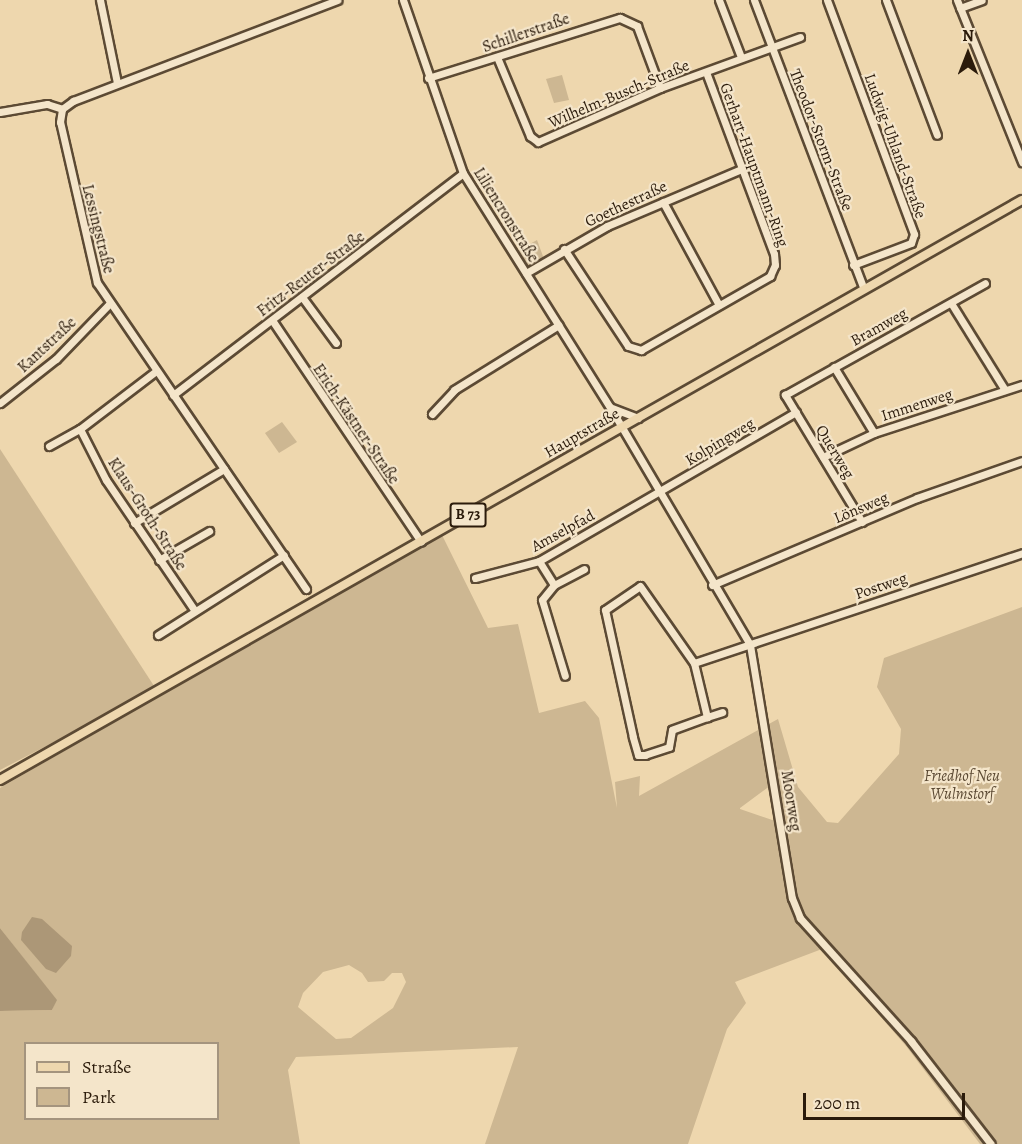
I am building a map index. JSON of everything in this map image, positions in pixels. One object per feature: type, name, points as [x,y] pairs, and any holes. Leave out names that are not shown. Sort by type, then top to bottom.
[{"type":"main road","name":"Hauptstraße","points":[[0,780],[1022,200]]},
{"type":"street","points":[[100,0],[117,82]]},
{"type":"street","points":[[0,112],[48,104],[62,109],[117,82],[337,0]]},
{"type":"street","name":"Liliencronstraße","points":[[403,0],[428,78],[463,173],[622,427]]},
{"type":"street","points":[[719,0],[741,57]]},
{"type":"street","name":"Theodor-Storm-Straße","points":[[754,0],[864,289]]},
{"type":"street","name":"Ludwig-Uhland-Straße","points":[[827,0],[914,234],[911,243],[853,265]]},
{"type":"street","points":[[886,0],[937,135]]},
{"type":"street","points":[[957,0],[1022,162]]},
{"type":"street","points":[[960,8],[982,0]]},
{"type":"street","name":"Schillerstraße","points":[[428,78],[606,20],[629,20],[637,26],[660,88]]},
{"type":"street","name":"Wilhelm-Busch-Straße","points":[[497,57],[530,136],[538,142],[660,88],[800,37]]},
{"type":"street","name":"Gerhart-Hauptmann-Ring","points":[[564,249],[628,346],[641,350],[650,348],[719,304],[770,276],[775,265],[706,72]]},
{"type":"street","name":"Lessingstraße","points":[[62,109],[60,122],[88,256],[98,283],[306,588]]},
{"type":"street","name":"Goethestraße","points":[[526,273],[564,249],[663,202],[741,169]]},
{"type":"street","name":"Fritz-Reuter-Straße","points":[[173,395],[463,173]]},
{"type":"street","points":[[663,202],[719,304]]},
{"type":"street","name":"Bramweg","points":[[785,395],[985,283]]},
{"type":"street","points":[[302,297],[336,343]]},
{"type":"street","name":"Kantstraße","points":[[0,403],[56,360],[110,303]]},
{"type":"street","points":[[951,303],[1005,390]]},
{"type":"street","name":"Erich-Kästner-Straße","points":[[272,320],[421,542]]},
{"type":"street","points":[[432,414],[454,390],[559,325]]},
{"type":"street","points":[[834,367],[874,433]]},
{"type":"street","points":[[49,446],[80,429],[156,371]]},
{"type":"street","name":"Immenweg","points":[[823,457],[874,433],[1022,385]]},
{"type":"street","name":"Querweg","points":[[785,395],[862,522]]},
{"type":"street","points":[[610,407],[638,418]]},
{"type":"street","name":"Kolpingweg","points":[[658,495],[796,412]]},
{"type":"street","name":"Moorweg","points":[[622,427],[658,495],[750,645],[792,898],[800,918],[911,1041],[991,1144]]},
{"type":"street","name":"Klaus-Groth-Straße","points":[[80,429],[134,523],[195,611]]},
{"type":"street","name":"Lönsweg","points":[[712,585],[862,522],[1022,461]]},
{"type":"street","points":[[134,523],[224,469]]},
{"type":"street","name":"Amselpfad","points":[[475,578],[539,561],[658,495]]},
{"type":"street","points":[[159,560],[209,531]]},
{"type":"street","name":"Postweg","points":[[694,663],[1022,553]]},
{"type":"street","points":[[158,635],[284,555]]},
{"type":"street","points":[[539,561],[554,585]]},
{"type":"street","points":[[565,676],[542,600],[554,585],[584,569]]},
{"type":"street","points":[[707,717],[694,663],[638,583],[605,609],[638,754],[669,747],[672,730],[722,712]]},
{"type":"green space","points":[[562,75],[569,100],[554,103],[546,79]]},
{"type":"green space","points":[[537,240],[544,259],[528,269],[517,251]]},
{"type":"green space","points":[[282,422],[297,442],[279,453],[265,433]]},
{"type":"green space","points":[[0,449],[156,689],[0,770]]},
{"type":"green space","name":"Friedhof Neu Wulmstorf","points":[[441,533],[488,628],[518,624],[539,713],[585,701],[599,718],[617,808],[615,782],[640,776],[639,796],[778,719],[798,787],[827,822],[838,823],[899,754],[901,729],[877,687],[884,658],[1022,607],[1022,1144],[980,1144],[906,1046],[822,949],[735,982],[746,1003],[727,1029],[688,1144],[485,1144],[518,1047],[296,1057],[288,1070],[300,1144],[0,1144],[0,1011],[52,1010],[56,1000],[0,928],[0,788]],"holes":[[[774,783],[781,823],[740,809],[740,808]],[[349,965],[362,973],[368,982],[384,981],[392,973],[402,973],[406,982],[393,1008],[351,1038],[336,1039],[298,1007],[303,993],[323,972]]]},
{"type":"shaded area","points":[[32,917],[42,919],[72,946],[71,956],[56,973],[46,969],[21,940],[22,932]]},
{"type":"shaded area","points":[[0,928],[57,1000],[52,1010],[0,1011]]}]
